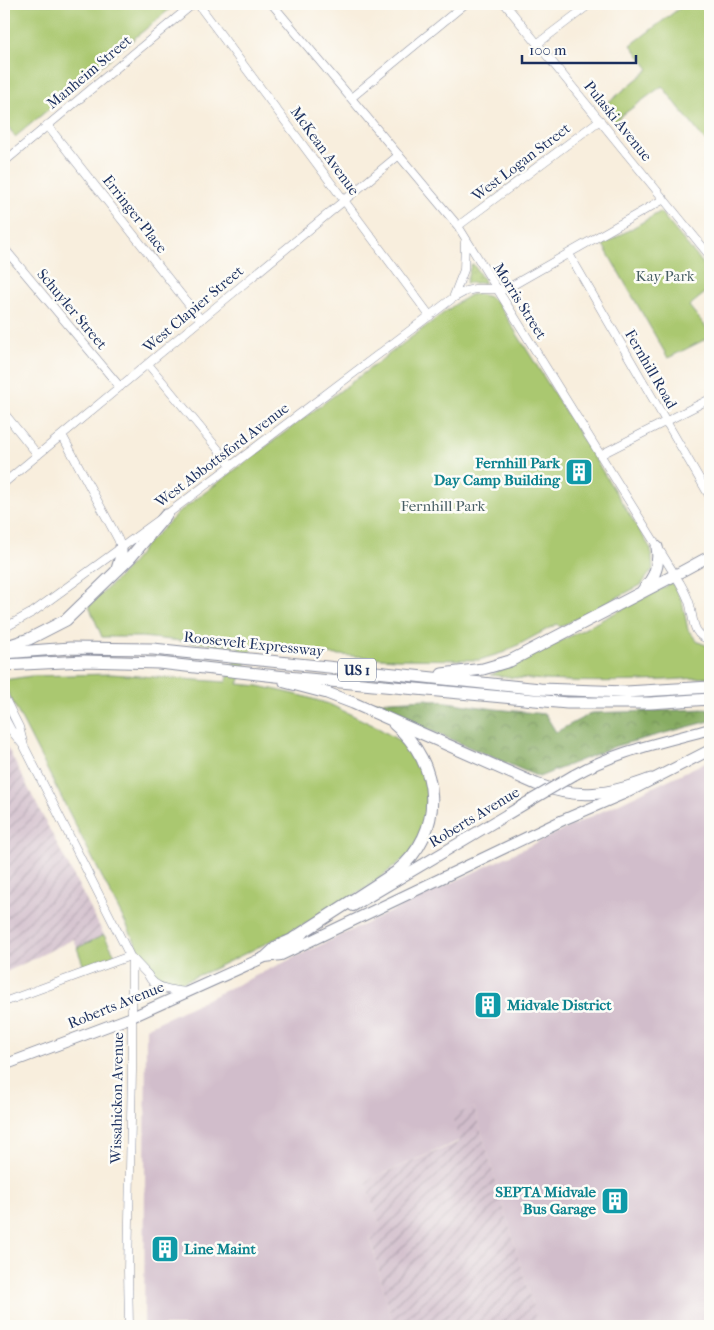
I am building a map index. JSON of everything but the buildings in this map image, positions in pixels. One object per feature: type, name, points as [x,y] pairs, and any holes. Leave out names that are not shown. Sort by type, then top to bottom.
[{"type":"highway","points":[[4,647],[29,639],[66,620],[142,544],[166,515]]},
{"type":"highway","points":[[116,571],[120,562],[121,547]]},
{"type":"highway","points":[[642,592],[654,574],[658,559],[657,547]]},
{"type":"highway","points":[[407,676],[463,672],[497,666],[524,654],[675,575]]},
{"type":"highway","name":"Roosevelt Expressway","points":[[4,652],[70,648],[153,649],[512,687],[569,691],[626,692],[710,687]]},
{"type":"highway","name":"Roosevelt Expressway","points":[[4,665],[56,662],[160,663],[539,702],[622,704],[710,699]]},
{"type":"highway","points":[[243,672],[327,693],[380,714],[536,784],[556,791],[579,795],[605,793],[628,788],[651,779]]},
{"type":"highway","points":[[294,938],[396,872],[411,858],[426,833],[432,805],[432,794],[426,766],[420,752],[407,736],[380,714]]},
{"type":"main road","points":[[675,575],[710,556]]},
{"type":"main road","name":"Roberts Avenue","points":[[265,957],[277,946],[328,921],[594,764],[616,755],[710,729]]},
{"type":"main road","name":"Roberts Avenue","points":[[4,1065],[132,1017],[265,957],[281,955],[554,824],[628,792],[710,750]]},
{"type":"street","name":"Manheim Street","points":[[4,162],[193,4]]},
{"type":"street","name":"McKean Avenue","points":[[198,4],[430,316]]},
{"type":"street","name":"Morris Street","points":[[272,4],[458,226],[675,575],[687,597],[694,627],[707,639]]},
{"type":"street","points":[[352,98],[465,4]]},
{"type":"street","name":"Pulaski Avenue","points":[[504,4],[709,252]]},
{"type":"street","points":[[537,44],[590,4]]},
{"type":"street","name":"West Logan Street","points":[[458,226],[600,120]]},
{"type":"street","name":"Erringer Place","points":[[47,125],[201,320]]},
{"type":"street","name":"West Clapier Street","points":[[4,483],[399,155]]},
{"type":"street","name":"West Abbottsford Avenue","points":[[4,628],[33,612],[166,515],[453,298],[471,290],[506,290],[664,199]]},
{"type":"street","points":[[453,298],[464,270],[466,256],[465,238]]},
{"type":"street","name":"Schuyler Street","points":[[4,248],[120,387]]},
{"type":"street","name":"Fernhill Road","points":[[569,254],[710,498]]},
{"type":"street","points":[[148,364],[231,465]]},
{"type":"street","points":[[600,455],[710,399]]},
{"type":"street","points":[[4,413],[38,454]]},
{"type":"street","points":[[62,435],[121,547]]},
{"type":"street","name":"Wissahickon Avenue","points":[[4,697],[19,727],[24,746],[130,956],[133,968],[128,1270],[129,1326]]},
{"type":"street","name":"Wissahickon Avenue","points":[[4,718],[24,746]]},
{"type":"street","points":[[4,1002],[130,956],[148,975],[149,979],[155,983],[169,990],[189,992]]},
{"type":"shaded area","points":[[4,741],[104,935],[77,948],[74,939],[4,973]]},
{"type":"shaded area","points":[[710,760],[710,1326],[539,1326],[474,1107],[452,1116],[459,1141],[365,1181],[380,1227],[369,1233],[393,1326],[144,1326],[146,1028]]},
{"type":"shaded area","points":[[474,1107],[539,1326],[393,1326],[369,1232],[380,1227],[365,1181],[459,1142],[451,1115]]},
{"type":"green space","points":[[4,4],[176,4],[15,137],[4,120]]},
{"type":"green space","points":[[685,4],[710,4],[710,147],[662,86],[613,122],[601,106],[614,98],[649,69],[631,45]]},
{"type":"green space","name":"Kay Park","points":[[660,212],[710,272],[710,289],[689,306],[710,332],[710,337],[668,358],[603,245]]},
{"type":"green space","points":[[473,264],[484,283],[466,283],[471,265]]},
{"type":"green space","name":"Fernhill Park","points":[[478,294],[490,297],[499,305],[651,549],[653,569],[641,585],[560,627],[557,624],[505,652],[479,660],[395,659],[326,654],[320,656],[252,648],[238,684],[259,686],[329,704],[375,726],[411,749],[427,782],[426,822],[410,854],[367,888],[302,926],[211,970],[180,983],[168,984],[150,971],[4,685],[4,680],[31,676],[111,674],[226,682],[240,647],[142,637],[102,637],[89,606],[125,571],[144,547],[179,512],[457,303],[470,295]]},
{"type":"green space","points":[[668,583],[673,584],[682,601],[688,630],[698,642],[706,645],[710,652],[710,677],[600,682],[490,675],[526,659],[667,586]]},
{"type":"green space","points":[[426,699],[545,714],[556,732],[592,713],[708,709],[710,721],[616,746],[539,777],[403,719],[374,702]]},
{"type":"green space","points":[[104,935],[115,955],[84,967],[77,948]]},
{"type":"place","name":"Fernhill Park Day Camp Building","points":[[579,472]]},
{"type":"place","name":"Midvale District","points":[[488,1005]]},
{"type":"place","name":"SEPTA Midvale Bus Garage","points":[[615,1201]]},
{"type":"place","name":"Line Maint","points":[[165,1249]]}]
